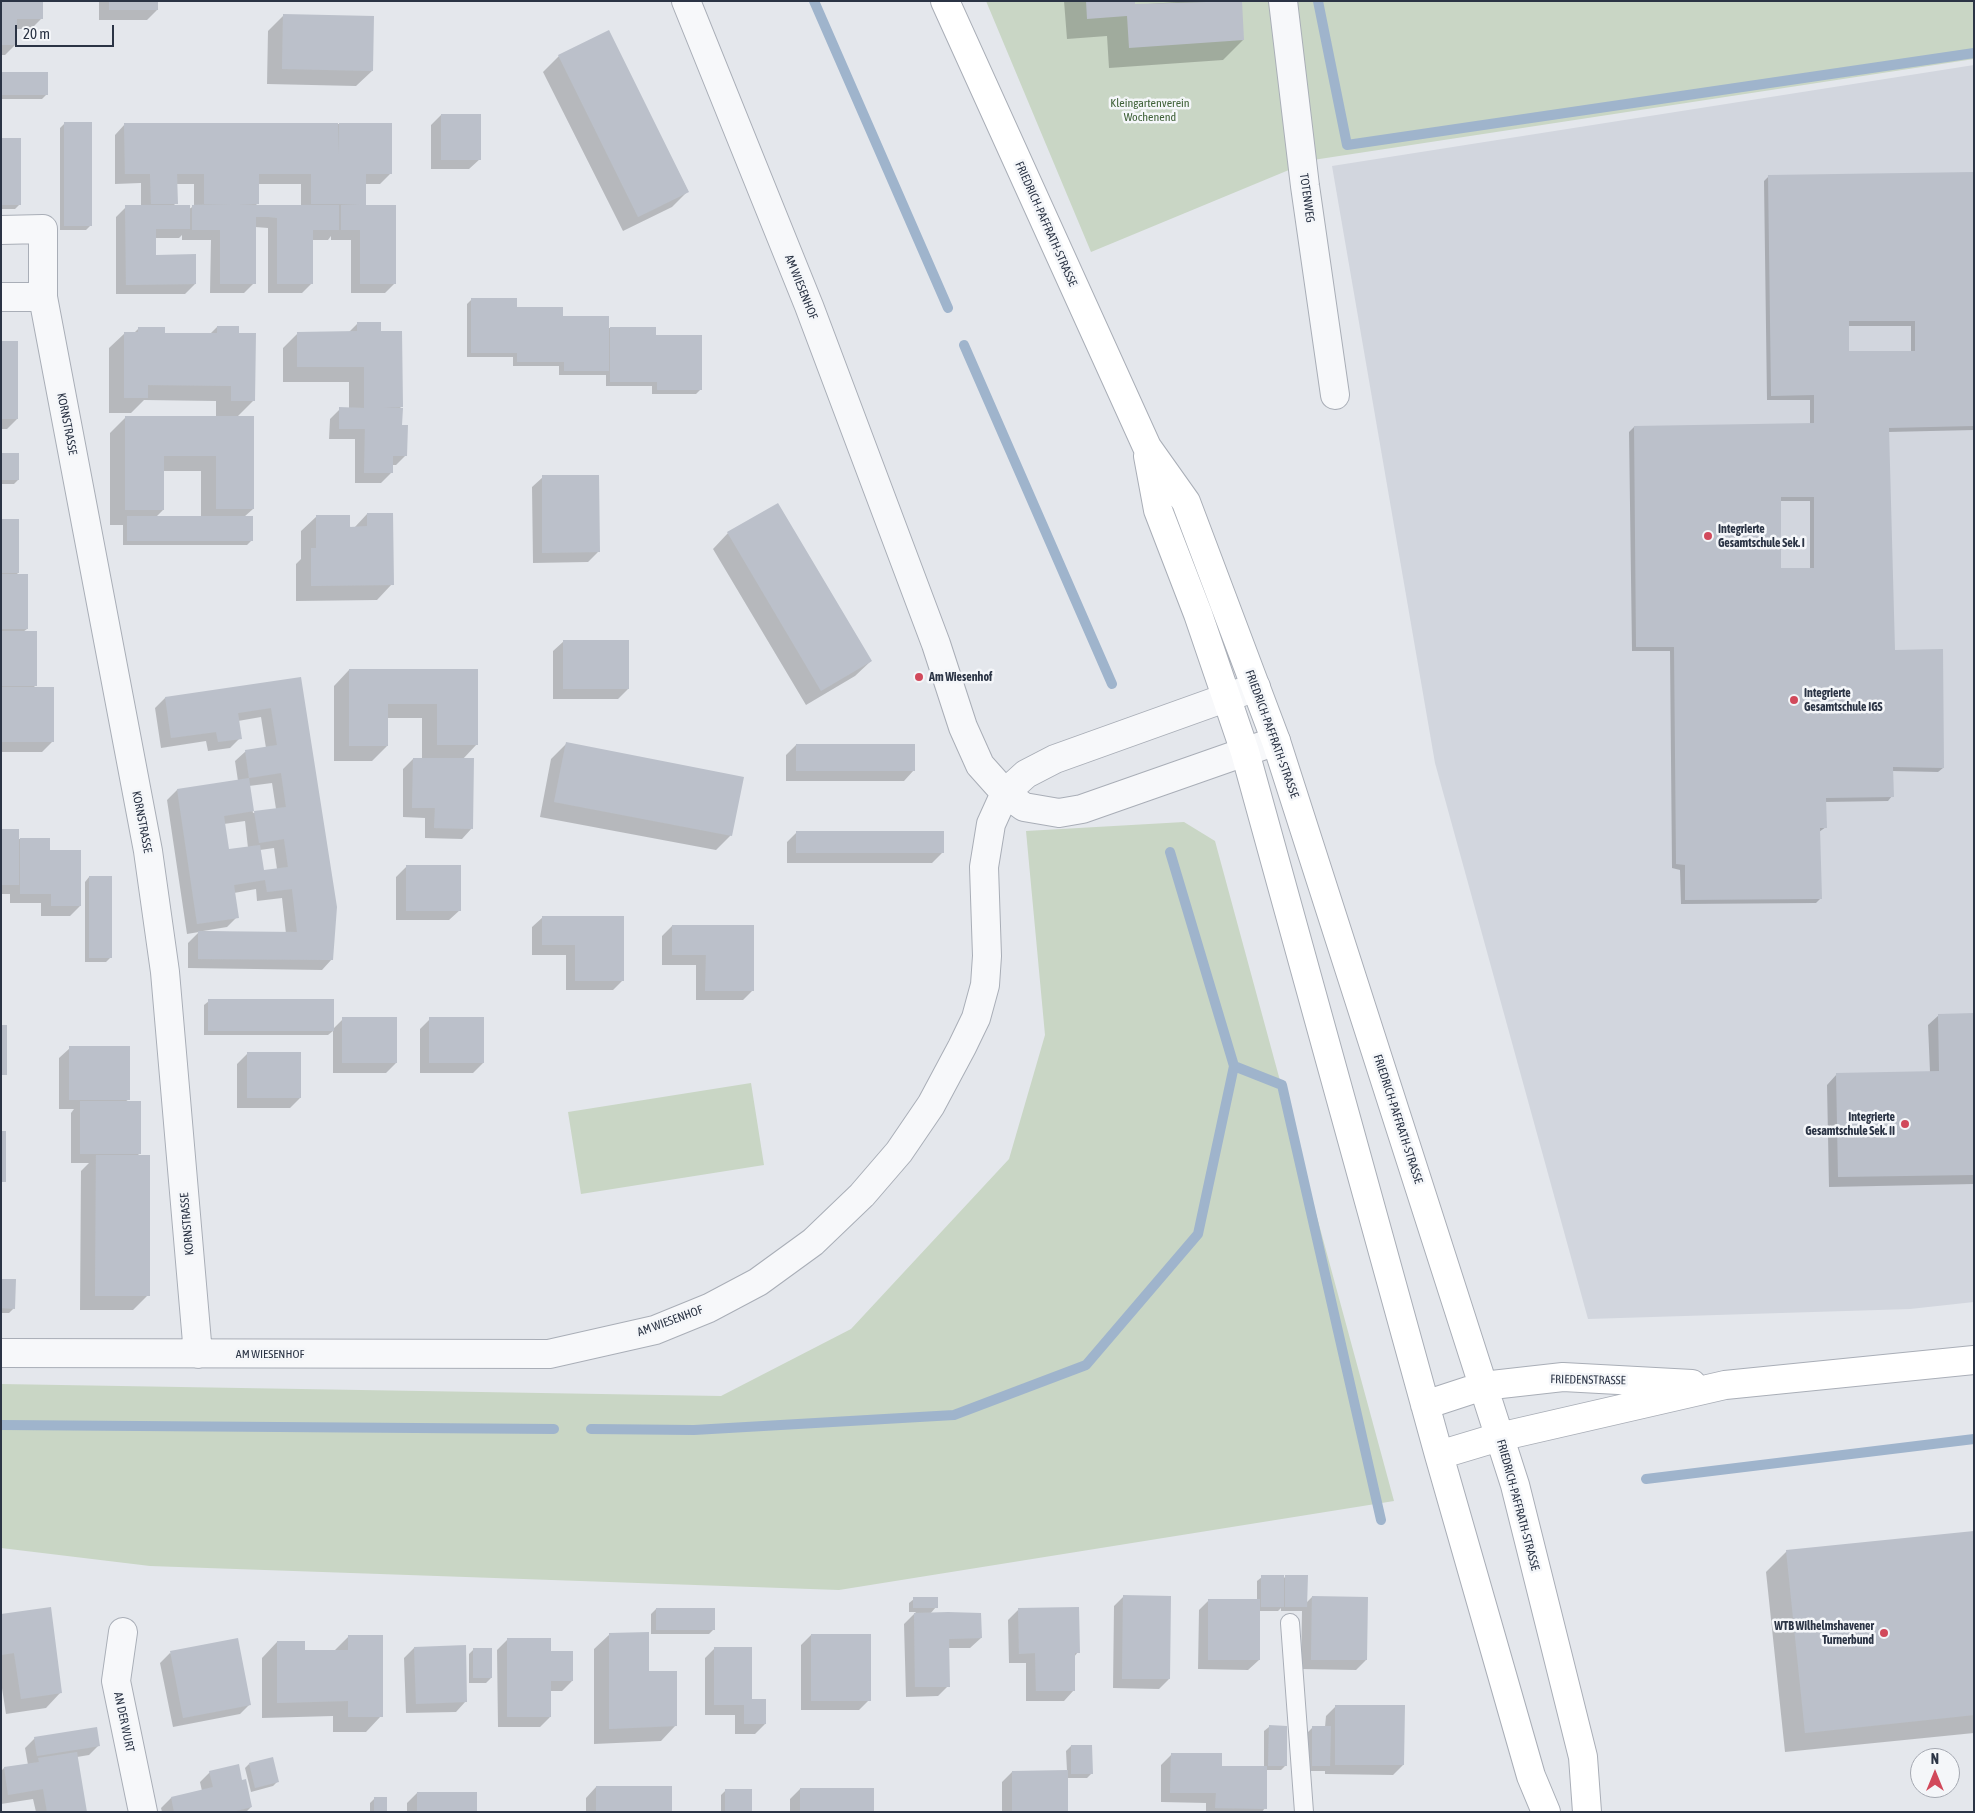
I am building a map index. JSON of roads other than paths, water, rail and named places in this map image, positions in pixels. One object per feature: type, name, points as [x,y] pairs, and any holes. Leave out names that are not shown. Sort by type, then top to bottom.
[{"type":"main road","name":"FRIEDRICH-PAFFRATH-STRASSE","points":[[945,1],[1147,447],[1186,502],[1276,741],[1515,1485],[1584,1757],[1587,1812]]},
{"type":"main road","name":"FRIEDRICH-PAFFRATH-STRASSE","points":[[1147,447],[1158,510],[1198,614],[1245,752],[1439,1456],[1531,1776],[1546,1812]]},
{"type":"main road","name":"FRIEDENSTRASSE","points":[[1439,1456],[1499,1437],[1725,1385],[1974,1360]]},
{"type":"main road","name":"FRIEDENSTRASSE","points":[[1425,1405],[1483,1386],[1563,1377],[1725,1385]]},
{"type":"street","name":"AM WIESENHOF","points":[[686,1],[816,324],[936,644],[963,727],[980,766],[1005,793],[1024,807],[1040,812],[1059,813],[1074,811],[1276,741]]},
{"type":"street","name":"TOTENWEG","points":[[1283,1],[1335,395]]},
{"type":"street","name":"KORNSTRASSE","points":[[1,230],[43,229],[43,297],[148,851],[165,972],[198,1354]]},
{"type":"street","points":[[1,297],[43,297]]},
{"type":"street","name":"AM WIESENHOF","points":[[1,1353],[549,1354],[655,1330],[709,1308],[758,1282],[813,1242],[862,1195],[899,1152],[931,1105],[962,1048],[976,1018],[985,984],[987,956],[984,867],[991,824],[1005,793],[1026,774],[1055,759],[1256,687]]},
{"type":"street","name":"AN DER WURT","points":[[123,1632],[116,1681],[143,1812]]},
{"type":"lane","points":[[1290,1623],[1304,1812]]},
{"type":"waterway","points":[[814,1],[948,308]]},
{"type":"waterway","points":[[1318,1],[1347,145],[1974,53]]},
{"type":"waterway","points":[[964,345],[1112,684]]},
{"type":"waterway","points":[[591,1429],[694,1430],[954,1415],[1086,1365],[1198,1234],[1234,1066],[1170,852]]},
{"type":"waterway","points":[[1234,1066],[1282,1085],[1381,1520]]},
{"type":"waterway","points":[[1,1425],[554,1429]]},
{"type":"waterway","points":[[1646,1479],[1974,1439]]},
{"type":"place","name":"Integrierte Gesamtschule Sek. I","points":[[1708,536]]},
{"type":"place","name":"Am Wiesenhof","points":[[919,677]]},
{"type":"place","name":"Integrierte Gesamtschule IGS","points":[[1794,700]]},
{"type":"place","name":"Integrierte Gesamtschule Sek. II","points":[[1905,1124]]},
{"type":"place","name":"WTB Wilhelmshavener Turnerbund","points":[[1884,1633]]},
{"type":"park label","name":"Kleingartenverein Wochenend","points":[[1150,110]]}]
